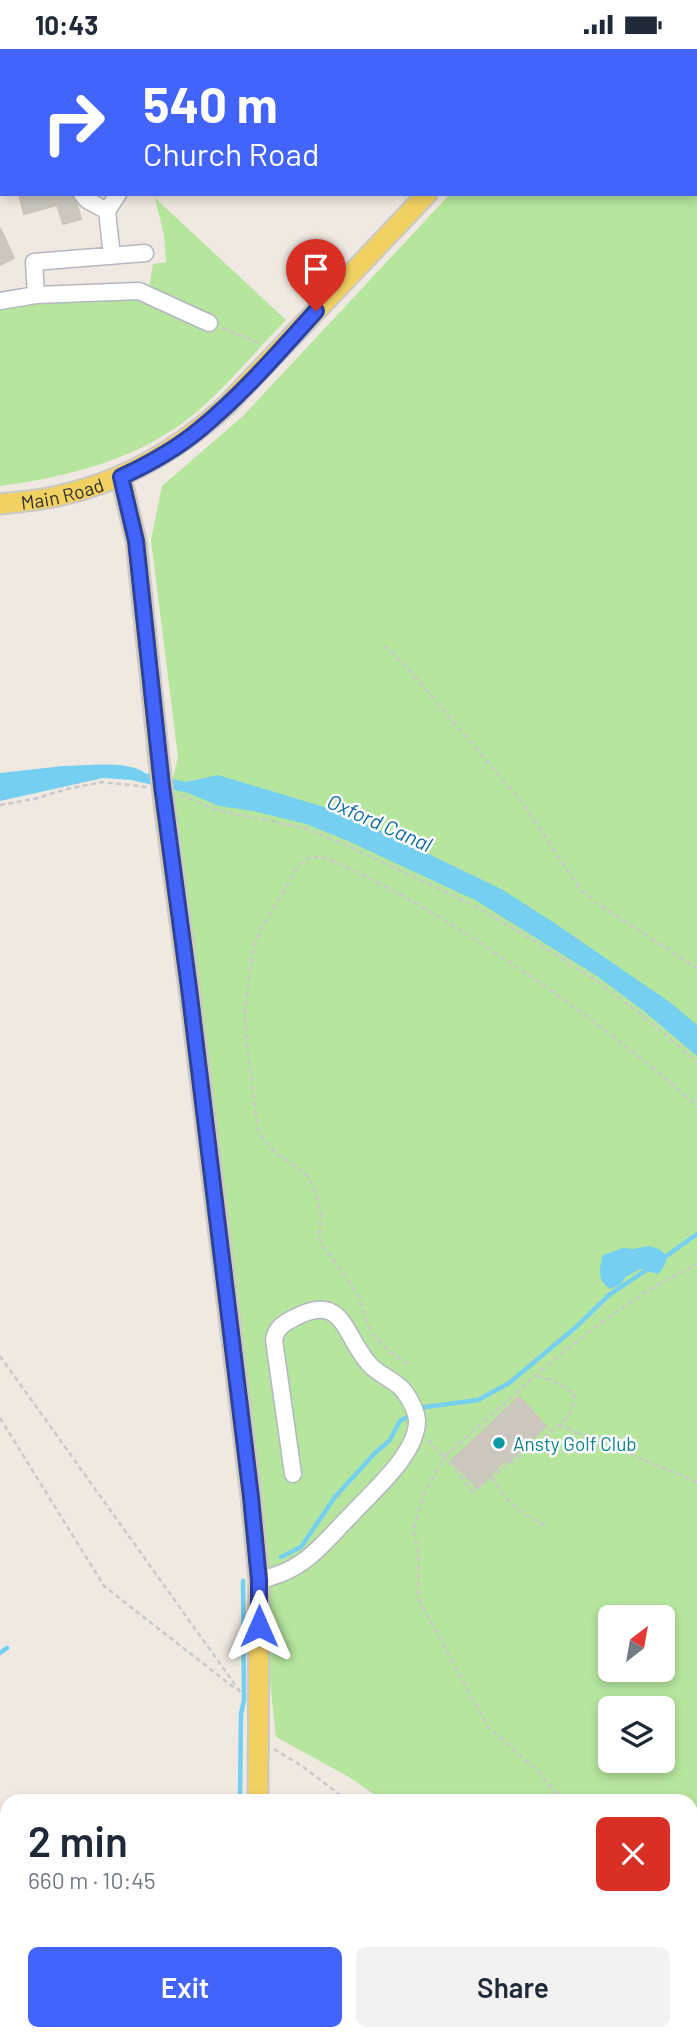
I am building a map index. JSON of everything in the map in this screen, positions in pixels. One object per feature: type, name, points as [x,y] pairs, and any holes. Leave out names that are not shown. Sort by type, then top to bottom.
[{"type":"main road","name":"Main Road","points":[[0,504],[48,498],[121,477],[146,465],[199,430],[226,406],[426,196]]},
{"type":"main road","points":[[121,477],[136,541],[165,811],[251,1497],[259,1580],[258,1794]]},
{"type":"lane","points":[[84,196],[107,211]]},
{"type":"lane","points":[[112,256],[107,211],[117,196]]},
{"type":"lane","points":[[36,295],[34,263],[145,253]]},
{"type":"lane","points":[[0,301],[36,295],[139,291],[209,323]]},
{"type":"lane","points":[[259,1580],[278,1576],[307,1560],[403,1460],[414,1420],[403,1389],[373,1368],[338,1316],[330,1310],[318,1309],[304,1313],[281,1325],[275,1333],[293,1474]]},
{"type":"path","points":[[209,323],[278,352]]},
{"type":"path","points":[[384,646],[403,663],[522,802],[580,889],[595,902],[697,968]]},
{"type":"path","points":[[0,805],[102,782],[154,789]]},
{"type":"path","points":[[176,793],[217,810],[304,828],[475,906],[594,979],[697,1062]]},
{"type":"path","points":[[408,1364],[389,1351],[372,1334],[359,1298],[319,1238],[321,1215],[309,1178],[273,1151],[258,1131],[247,1046],[246,1010],[250,969],[260,931],[299,865],[315,856],[326,858],[454,926],[567,1001],[697,1106]]},
{"type":"path","points":[[557,1794],[537,1770],[488,1727],[418,1598],[419,1555],[413,1530],[425,1492],[444,1457],[588,1333],[654,1287],[697,1264]]},
{"type":"path","points":[[0,1356],[242,1693],[104,1586],[0,1418]]},
{"type":"path","points":[[414,1420],[473,1492],[570,1415],[575,1394],[554,1381],[537,1376]]},
{"type":"path","points":[[559,1425],[697,1482]]},
{"type":"path","points":[[492,1477],[516,1510],[545,1525]]},
{"type":"path","points":[[259,1741],[302,1766],[339,1794]]},
{"type":"green space","points":[[448,196],[697,196],[697,1794],[374,1794],[349,1777],[276,1737],[165,811],[178,757],[151,540],[162,486],[243,416]]},
{"type":"green space","points":[[155,198],[286,320],[193,415],[150,443],[102,464],[0,486],[0,307],[148,294],[153,264],[166,262],[164,235]]},
{"type":"water","points":[[63,766],[128,766],[145,773],[186,782],[218,775],[344,813],[503,890],[671,1003],[697,1025],[697,1056],[597,976],[477,901],[306,824],[219,806],[188,793],[131,780],[103,778],[0,801],[0,773]]},
{"type":"water","points":[[648,1246],[660,1250],[665,1256],[665,1264],[658,1274],[640,1269],[626,1277],[620,1285],[610,1289],[606,1286],[600,1274],[603,1255],[623,1248]]},
{"type":"building","points":[[20,196],[73,196],[81,219],[63,224],[57,205],[24,214]]},
{"type":"building","points":[[0,228],[14,258],[0,265]]},
{"type":"building","name":"Ansty Golf Club","points":[[519,1397],[546,1426],[477,1488],[451,1461]]},
{"type":"waterway","points":[[661,1260],[697,1234]]},
{"type":"waterway","points":[[281,1557],[301,1547],[335,1497],[389,1441],[400,1421],[425,1407],[478,1400],[509,1383],[576,1327],[609,1295],[651,1267]]},
{"type":"waterway","points":[[240,1794],[241,1714],[244,1700],[243,1581]]},
{"type":"waterway","points":[[0,1653],[7,1648]]},
{"type":"place","name":"Ansty Golf Club","points":[[499,1443]]},
{"type":"route","points":[[259,1626],[259,1580],[251,1497],[162,786],[136,541],[121,477],[146,465],[199,430],[226,406],[316,311]]},
{"type":"water label","name":"Oxford Canal","points":[[380,822]]}]
